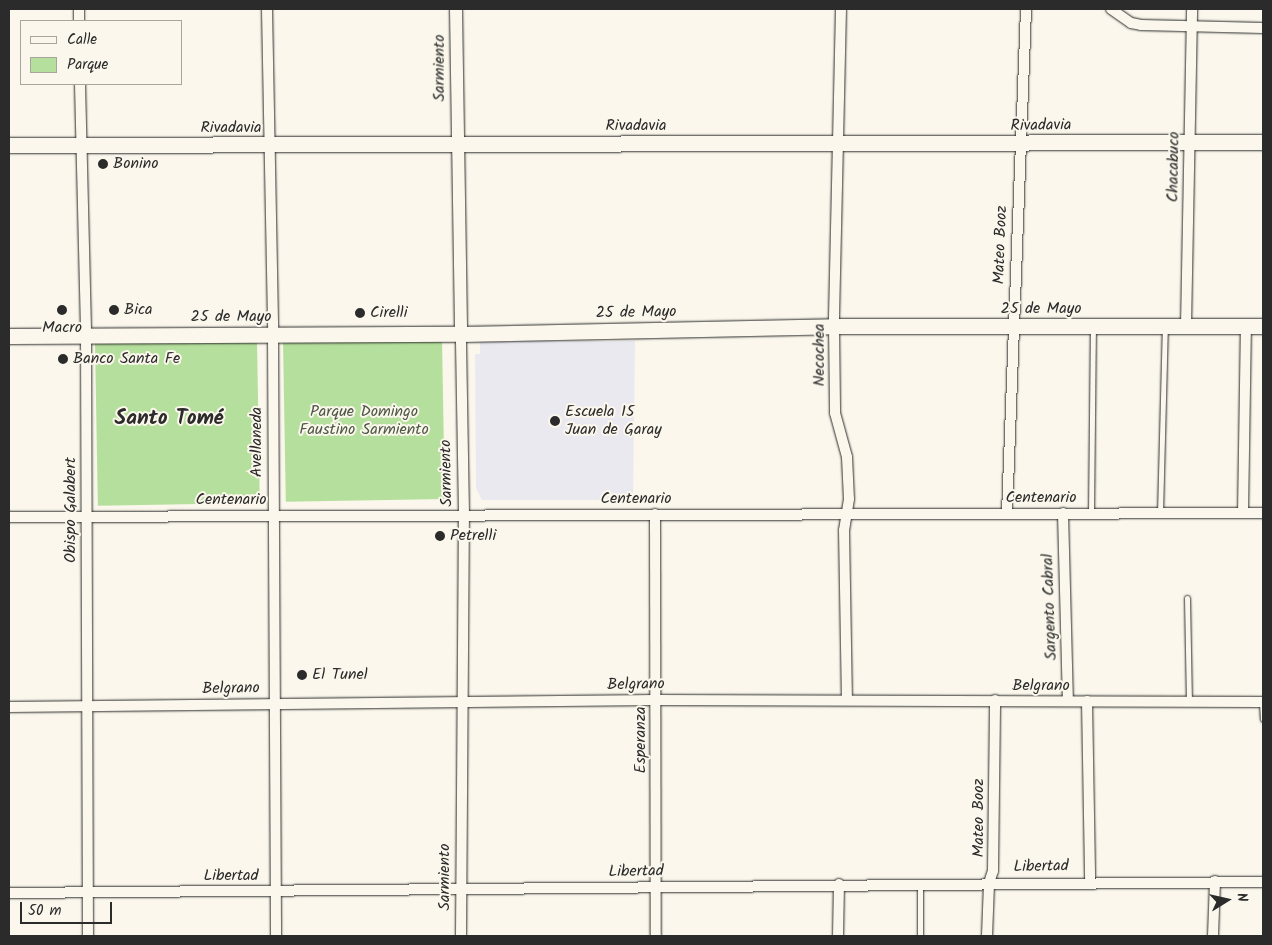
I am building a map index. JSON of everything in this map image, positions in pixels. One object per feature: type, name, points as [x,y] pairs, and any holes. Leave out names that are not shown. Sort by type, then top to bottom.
[{"type":"main road","name":"Rivadavia","points":[[9,145],[267,146],[1263,142]]},
{"type":"main road","name":"25 de Mayo","points":[[9,336],[461,334],[834,326],[1263,326]]},
{"type":"street","name":"Avellaneda","points":[[267,9],[267,146],[273,335],[272,515],[276,936]]},
{"type":"street","name":"Sarmiento","points":[[456,9],[464,514],[461,936]]},
{"type":"street","name":"Necochea","points":[[841,9],[834,326],[835,413],[848,464],[850,499],[844,530],[847,699]]},
{"type":"street","name":"Mateo Booz","points":[[1007,513],[1019,144],[1026,9]]},
{"type":"street","points":[[1111,9],[1131,23],[1141,25],[1263,28]]},
{"type":"street","name":"Chacabuco","points":[[1186,326],[1192,9]]},
{"type":"street","name":"Obispo Galabert","points":[[80,85],[86,335],[88,936]]},
{"type":"street","points":[[1243,513],[1246,326]]},
{"type":"street","name":"Sargento Cabral","points":[[1063,513],[1068,701]]},
{"type":"street","name":"Centenario","points":[[9,517],[464,514],[1263,513]]},
{"type":"street","name":"Esperanza","points":[[655,514],[656,936]]},
{"type":"street","name":"Belgrano","points":[[9,707],[847,699],[1263,702]]},
{"type":"street","name":"Mateo Booz","points":[[987,936],[989,882],[993,871],[994,700]]},
{"type":"street","points":[[1087,701],[1090,881]]},
{"type":"street","name":"Libertad","points":[[9,893],[461,890],[1090,881],[1263,882]]},
{"type":"street","points":[[1213,936],[1215,881]]},
{"type":"street","points":[[838,936],[839,884]]},
{"type":"lane","points":[[1091,513],[1094,326]]},
{"type":"lane","points":[[1160,513],[1165,326]]},
{"type":"lane","points":[[1187,598],[1189,702]]},
{"type":"lane","points":[[1263,702],[1263,719]]},
{"type":"lane","points":[[920,883],[920,936]]},
{"type":"shaded area","name":"Escuela 15 Juan de Garay","points":[[480,341],[635,341],[633,500],[482,500],[476,488],[475,354],[480,354]]},
{"type":"green space","name":"Parque Domingo Faustino Sarmiento","points":[[442,339],[445,499],[286,502],[283,342]]},
{"type":"green space","points":[[257,341],[260,503],[98,506],[95,344]]},
{"type":"place","name":"Bonino","points":[[103,164]]},
{"type":"place","name":"Macro","points":[[62,310]]},
{"type":"place","name":"Bica","points":[[114,310]]},
{"type":"place","name":"Cirelli","points":[[360,313]]},
{"type":"place","name":"Banco Santa Fe","points":[[63,359]]},
{"type":"place","name":"Escuela 15 Juan de Garay","points":[[555,421]]},
{"type":"place","name":"Petrelli","points":[[440,536]]},
{"type":"place","name":"El Tunel","points":[[302,675]]},
{"type":"district","name":"Santo Tomé","points":[[169,419]]}]
